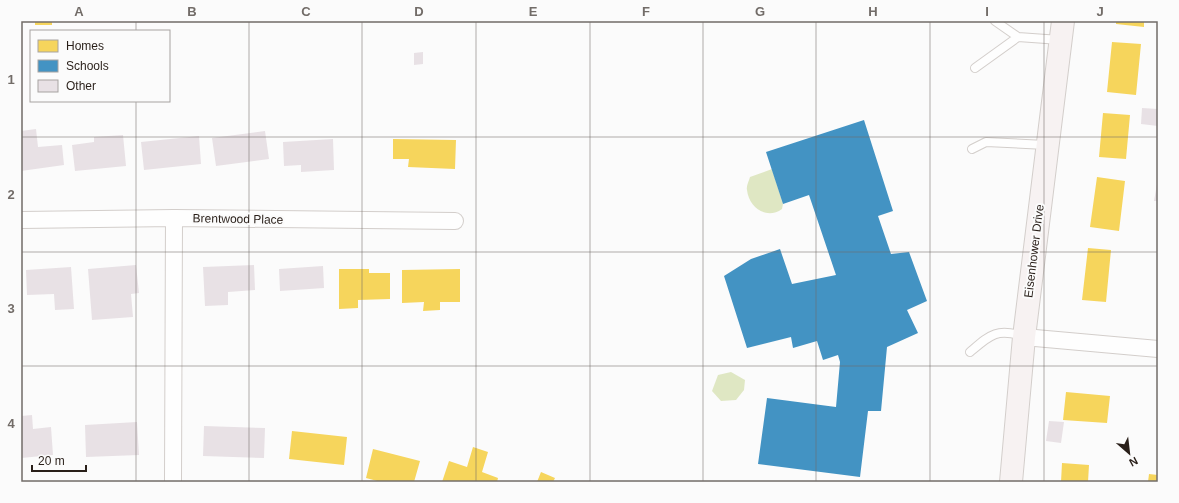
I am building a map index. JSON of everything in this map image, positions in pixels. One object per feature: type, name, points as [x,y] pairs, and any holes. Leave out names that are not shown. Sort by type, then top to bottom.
[{"type":"street","name":"Eisenhower Drive","points":[[1011,482],[1024,337],[1062,31]]},
{"type":"street","points":[[173,482],[174,218]]},
{"type":"street","name":"Brentwood Place","points":[[21,220],[174,218],[455,221]]},
{"type":"street","points":[[1024,337],[1158,349]]},
{"type":"lane","points":[[995,21],[1018,37]]},
{"type":"lane","points":[[975,68],[1018,37],[1062,31]]},
{"type":"lane","points":[[972,149],[986,142],[1047,145]]},
{"type":"lane","points":[[970,352],[988,336],[1007,332],[1024,337]]},
{"type":"green space","points":[[772,169],[783,204],[782,209],[776,212],[765,213],[755,207],[751,202],[748,196],[747,185],[750,177]]},
{"type":"green space","points":[[731,372],[745,380],[744,390],[736,400],[721,401],[712,391],[718,375]]},
{"type":"building: Homes","points":[[35,21],[52,21],[52,25],[35,25]]},
{"type":"building: Homes","points":[[1116,21],[1144,21],[1144,27],[1116,24]]},
{"type":"building: Homes","points":[[1112,42],[1141,44],[1136,95],[1107,92]]},
{"type":"building: Homes","points":[[1103,113],[1130,115],[1126,159],[1099,157]]},
{"type":"building: Homes","points":[[393,139],[456,140],[455,169],[408,167],[409,159],[393,159]]},
{"type":"building: Homes","points":[[1097,177],[1125,181],[1119,231],[1090,227]]},
{"type":"building: Homes","points":[[1088,248],[1111,250],[1106,302],[1082,300]]},
{"type":"building: Homes","points":[[339,269],[369,269],[369,273],[390,273],[390,299],[358,300],[358,308],[339,309]]},
{"type":"building: Homes","points":[[460,269],[460,302],[440,302],[440,310],[423,311],[424,302],[402,303],[402,270]]},
{"type":"building: Homes","points":[[1066,392],[1110,396],[1107,423],[1063,420]]},
{"type":"building: Homes","points":[[292,431],[347,437],[344,465],[289,459]]},
{"type":"building: Homes","points":[[473,447],[488,452],[482,472],[498,478],[497,482],[442,482],[449,461],[467,467]]},
{"type":"building: Homes","points":[[373,449],[420,461],[414,482],[381,482],[366,478]]},
{"type":"building: Homes","points":[[1062,463],[1089,465],[1088,482],[1061,482]]},
{"type":"building: Homes","points":[[541,472],[555,478],[553,482],[537,482]]},
{"type":"building: Homes","points":[[1149,474],[1158,475],[1158,482],[1148,482]]},
{"type":"building: Schools","points":[[864,120],[893,211],[878,216],[891,254],[909,252],[927,301],[907,310],[918,333],[887,347],[881,411],[868,411],[860,477],[758,464],[767,398],[836,407],[840,362],[838,355],[823,360],[817,341],[793,348],[791,337],[747,348],[724,276],[751,259],[780,249],[792,284],[836,275],[809,195],[783,204],[766,152]]},
{"type":"building: Other","points":[[423,52],[423,64],[414,65],[414,53]]},
{"type":"building: Other","points":[[1142,108],[1158,109],[1158,126],[1141,124]]},
{"type":"building: Other","points":[[36,129],[38,147],[62,145],[64,165],[21,171],[21,131]]},
{"type":"building: Other","points":[[265,131],[269,159],[216,166],[212,138]]},
{"type":"building: Other","points":[[123,135],[126,166],[75,171],[72,145],[94,142],[94,137]]},
{"type":"building: Other","points":[[199,136],[201,164],[144,170],[141,142]]},
{"type":"building: Other","points":[[333,139],[334,170],[301,172],[301,165],[284,166],[283,142]]},
{"type":"building: Other","points":[[1157,184],[1158,201],[1154,201]]},
{"type":"building: Other","points":[[136,265],[139,293],[131,294],[133,317],[92,320],[88,269]]},
{"type":"building: Other","points":[[254,265],[255,290],[228,292],[228,305],[205,306],[203,267]]},
{"type":"building: Other","points":[[323,266],[324,288],[280,291],[279,269]]},
{"type":"building: Other","points":[[71,267],[74,309],[55,310],[54,294],[27,295],[26,270]]},
{"type":"building: Other","points":[[32,415],[33,429],[51,427],[53,455],[21,458],[21,416]]},
{"type":"building: Other","points":[[1049,421],[1064,422],[1061,443],[1046,441]]},
{"type":"building: Other","points":[[137,422],[139,455],[86,457],[85,425]]},
{"type":"building: Other","points":[[204,426],[265,428],[264,458],[203,456]]}]
